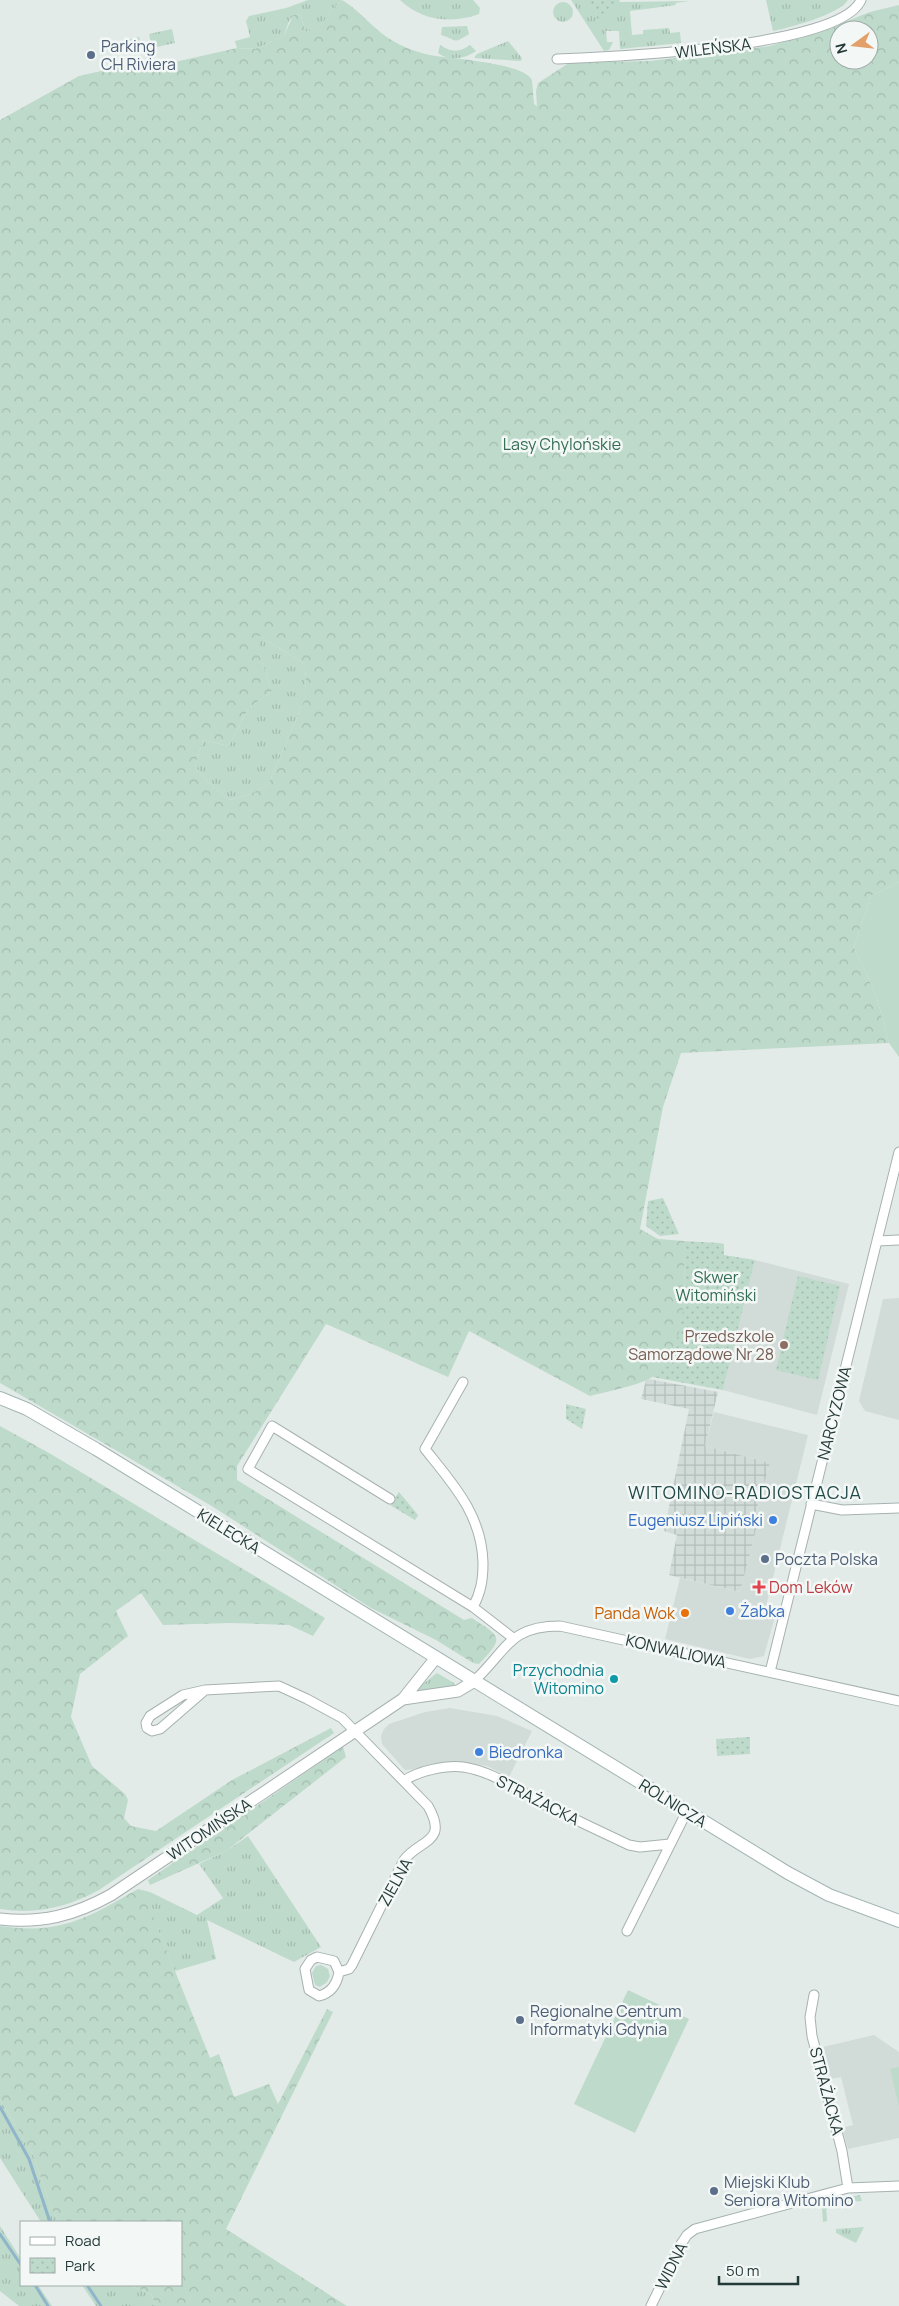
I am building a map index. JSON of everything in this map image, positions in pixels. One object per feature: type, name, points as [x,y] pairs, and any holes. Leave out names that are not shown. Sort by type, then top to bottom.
[{"type":"main road","name":"KIELECKA","points":[[0,1398],[27,1409],[88,1444],[454,1670]]},
{"type":"main road","name":"ROLNICZA","points":[[454,1670],[810,1886],[829,1896],[899,1921]]},
{"type":"street","name":"WILEŃSKA","points":[[557,59],[644,56],[754,43],[797,33],[843,17],[853,11],[860,1]]},
{"type":"street","name":"NARCYZOWA","points":[[770,1672],[899,1152]]},
{"type":"street","points":[[877,1241],[899,1240]]},
{"type":"street","points":[[463,1382],[425,1448],[464,1502],[480,1534],[483,1560],[482,1588],[473,1607]]},
{"type":"street","points":[[390,1498],[272,1426],[248,1469],[473,1607],[513,1638]]},
{"type":"street","points":[[811,1504],[842,1510],[899,1508]]},
{"type":"street","name":"KONWALIOWA","points":[[473,1682],[492,1664],[513,1638],[525,1631],[542,1626],[560,1626],[899,1701]]},
{"type":"street","name":"WITOMIŃSKA","points":[[0,1918],[28,1922],[49,1919],[91,1906],[117,1891],[404,1699],[435,1658]]},
{"type":"street","name":"WITOMIŃSKA","points":[[404,1699],[458,1691],[473,1682]]},
{"type":"street","name":"ZIELNA","points":[[205,1690],[160,1729],[152,1731],[147,1728],[146,1723],[150,1716],[183,1695],[205,1690],[279,1686],[342,1718],[428,1806],[433,1816],[434,1835],[428,1843],[413,1850],[404,1860],[352,1965],[349,1969],[339,1972]]},
{"type":"street","name":"STRAŻACKA","points":[[404,1781],[409,1777],[432,1771],[462,1767],[483,1772],[629,1845],[640,1847],[670,1844]]},
{"type":"street","points":[[627,1931],[687,1812]]},
{"type":"street","name":"ZIELNA","points":[[318,1957],[327,1958],[338,1966],[339,1972],[334,1986],[326,1994],[315,1995],[308,1990],[305,1968],[311,1960],[318,1957]]},
{"type":"street","name":"STRAŻACKA","points":[[814,1994],[810,2017],[812,2036],[842,2151],[848,2188]]},
{"type":"street","name":"WIDNA","points":[[652,2306],[681,2244],[690,2232],[848,2188],[899,2186]]},
{"type":"shaded area","name":"Przedszkole Samorządowe Nr 28","points":[[755,1260],[849,1284],[817,1415],[723,1390]]},
{"type":"shaded area","points":[[899,1298],[899,1420],[865,1411],[859,1401],[883,1299]]},
{"type":"shaded area","points":[[646,1380],[718,1392],[705,1446],[770,1463],[757,1508],[759,1518],[740,1592],[669,1575],[677,1535],[664,1531],[689,1409],[641,1399]]},
{"type":"shaded area","points":[[714,1412],[808,1435],[766,1606],[777,1609],[764,1656],[750,1659],[665,1639],[680,1578],[740,1592],[759,1518],[757,1508],[770,1463],[705,1446]]},
{"type":"shaded area","points":[[450,1708],[497,1716],[532,1731],[509,1777],[487,1766],[467,1763],[443,1763],[405,1770],[382,1744],[381,1736],[389,1724],[425,1712]]},
{"type":"shaded area","points":[[874,2035],[899,2052],[899,2138],[848,2149],[842,2128],[853,2125],[841,2077],[831,2079],[823,2047]]},
{"type":"green space","points":[[308,0],[342,0],[331,10],[320,28],[306,32],[300,14],[293,16],[284,36],[255,49],[237,48],[235,41],[250,37],[246,21],[249,16],[286,8]]},
{"type":"green space","name":"Lasy Chylońskie","points":[[342,0],[386,37],[414,51],[503,66],[526,74],[532,80],[534,104],[537,106],[536,91],[538,83],[569,63],[650,61],[770,46],[829,27],[829,70],[879,70],[879,20],[850,20],[870,12],[899,5],[899,882],[871,896],[854,947],[876,995],[889,1043],[681,1053],[663,1107],[640,1229],[658,1239],[684,1241],[683,1314],[680,1333],[674,1350],[665,1365],[652,1377],[632,1385],[590,1396],[469,1331],[448,1377],[326,1324],[237,1466],[237,1480],[464,1620],[472,1618],[489,1629],[496,1638],[496,1643],[479,1664],[473,1663],[436,1640],[371,1608],[210,1505],[0,1383],[0,120],[79,76],[145,61],[148,68],[237,48],[255,49],[284,36],[293,15],[300,14],[306,32],[319,28],[331,10]],"holes":[[[259,636],[305,664],[306,696],[268,785],[248,795],[230,800],[207,781],[195,766],[203,740],[229,746],[248,709],[272,691],[259,653]]]},
{"type":"green space","points":[[400,0],[473,0],[480,8],[479,14],[468,17],[448,20],[437,19],[418,12]]},
{"type":"green space","points":[[571,0],[619,0],[620,2],[690,1],[675,3],[676,5],[630,11],[632,35],[643,34],[643,30],[669,28],[670,33],[680,32],[681,43],[620,49],[619,31],[606,31],[607,42],[613,42],[609,50],[604,51]]},
{"type":"green space","points":[[586,0],[619,0],[619,2],[598,19]]},
{"type":"green space","points":[[766,0],[848,0],[825,15],[802,24],[773,31]]},
{"type":"green space","points":[[559,2],[567,2],[573,8],[573,16],[567,22],[559,22],[553,16],[553,8]]},
{"type":"green space","points":[[467,26],[469,34],[460,40],[453,40],[441,35],[442,27]]},
{"type":"green space","points":[[172,29],[175,43],[152,48],[149,34]]},
{"type":"green space","points":[[139,37],[143,51],[132,53],[130,47],[119,49],[117,42]]},
{"type":"green space","points":[[508,41],[522,58],[521,61],[474,58],[477,54]]},
{"type":"green space","points":[[440,45],[455,51],[470,45],[476,51],[462,58],[447,58],[438,53]]},
{"type":"green space","points":[[259,636],[305,664],[306,696],[268,785],[248,795],[230,800],[207,781],[195,766],[203,740],[229,746],[248,709],[272,691],[259,653]]},
{"type":"green space","points":[[899,882],[899,1057],[889,1043],[876,995],[854,947],[871,896]]},
{"type":"green space","points":[[663,1198],[679,1234],[660,1236],[646,1226],[648,1201]]},
{"type":"green space","name":"Skwer Witomiński","points":[[684,1241],[724,1244],[724,1255],[755,1260],[723,1390],[652,1377],[665,1363],[673,1347],[683,1314]]},
{"type":"green space","points":[[798,1276],[840,1286],[818,1380],[776,1370]]},
{"type":"green space","points":[[566,1404],[586,1409],[582,1429],[566,1419]]},
{"type":"green space","points":[[0,1426],[49,1453],[325,1618],[313,1636],[289,1625],[231,1623],[163,1625],[141,1593],[116,1611],[128,1636],[80,1674],[71,1717],[92,1766],[125,1794],[128,1800],[124,1818],[131,1826],[156,1831],[232,1780],[331,1728],[334,1733],[99,1890],[64,1905],[26,1911],[0,1909]]},
{"type":"green space","points":[[399,1492],[418,1515],[415,1520],[390,1505]]},
{"type":"green space","points":[[437,1673],[454,1683],[455,1686],[421,1692],[418,1688]]},
{"type":"green space","points":[[750,1737],[750,1754],[717,1756],[716,1739]]},
{"type":"green space","points":[[343,1747],[346,1757],[226,1851],[150,1885],[148,1880]]},
{"type":"green space","points":[[248,1836],[321,1947],[294,1962],[207,1920],[216,1959],[175,1971],[145,1898],[150,1892],[197,1915],[223,1898],[199,1864],[226,1851]]},
{"type":"green space","points":[[138,1889],[150,1892],[146,1899],[210,2058],[219,2054],[234,2097],[269,2084],[278,2104],[327,2009],[333,2012],[226,2229],[347,2306],[156,2306],[151,2294],[131,2286],[182,2286],[182,2221],[59,2221],[52,2210],[33,2155],[0,2099],[0,1926],[40,1928],[57,1926],[73,1922],[104,1908]]},
{"type":"green space","points":[[321,1965],[328,1969],[330,1976],[327,1982],[320,1987],[315,1985],[312,1973],[316,1966]]},
{"type":"green space","points":[[628,1990],[689,2019],[635,2133],[574,2104]]},
{"type":"green space","points":[[899,2067],[899,2106],[890,2069]]},
{"type":"green space","points":[[0,2099],[33,2155],[52,2210],[59,2221],[40,2221],[0,2158]]},
{"type":"green space","points":[[860,2195],[862,2201],[826,2204],[827,2221],[823,2222],[822,2208],[827,2201]]},
{"type":"green space","points":[[0,2226],[20,2257],[20,2286],[39,2286],[52,2306],[19,2306],[0,2291]]},
{"type":"green space","points":[[864,2227],[856,2243],[836,2233],[836,2229]]},
{"type":"green space","points":[[83,2286],[131,2286],[151,2294],[156,2306],[96,2306]]},
{"type":"waterway","points":[[0,2107],[29,2159],[50,2221]]},
{"type":"waterway","points":[[0,2234],[20,2264]]},
{"type":"waterway","points":[[36,2286],[48,2306]]},
{"type":"waterway","points":[[88,2286],[101,2306]]},
{"type":"place","name":"Parking CH Riviera","points":[[91,55]]},
{"type":"place","name":"Przedszkole Samorządowe Nr 28","points":[[784,1345]]},
{"type":"place","name":"Eugeniusz Lipiński","points":[[773,1520]]},
{"type":"place","name":"Poczta Polska","points":[[765,1559]]},
{"type":"place","name":"Dom Leków","points":[[759,1587]]},
{"type":"place","name":"Żabka","points":[[730,1611]]},
{"type":"place","name":"Panda Wok","points":[[685,1613]]},
{"type":"place","name":"Przychodnia Witomino","points":[[614,1679]]},
{"type":"place","name":"Biedronka","points":[[479,1752]]},
{"type":"place","name":"Regionalne Centrum Informatyki Gdynia","points":[[520,2020]]},
{"type":"place","name":"Miejski Klub Seniora Witomino","points":[[714,2191]]},
{"type":"district","name":"WITOMINO-RADIOSTACJA","points":[[745,1492]]}]
